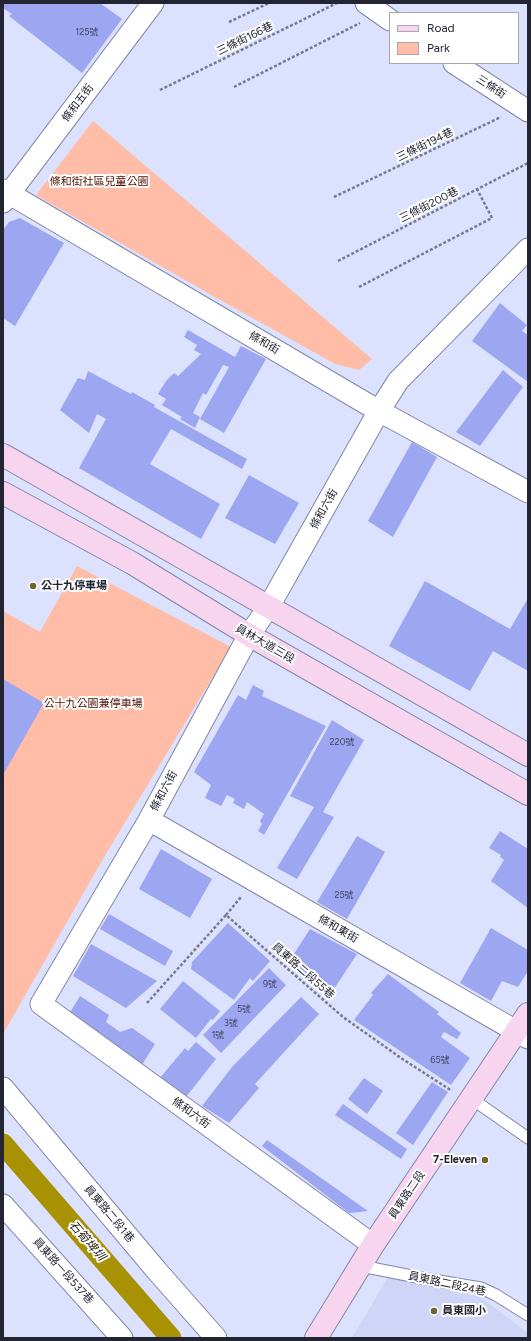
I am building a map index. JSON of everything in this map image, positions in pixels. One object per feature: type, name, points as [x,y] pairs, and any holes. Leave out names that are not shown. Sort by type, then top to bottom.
[{"type":"street","name":"條和五街","points":[[5,195],[153,3]]},
{"type":"street","name":"三條街","points":[[456,64],[525,109]]},
{"type":"street","name":"條和街","points":[[5,195],[379,411],[528,492]]},
{"type":"street","name":"條和六街","points":[[373,1245],[40,1004],[149,820],[249,635],[268,608],[379,411],[398,381],[528,249]]},
{"type":"street","points":[[3,455],[268,608],[528,754]]},
{"type":"street","name":"員林大道三段","points":[[3,493],[132,563],[249,635],[528,794]]},
{"type":"street","name":"條和東街","points":[[149,820],[524,1028]]},
{"type":"street","name":"員東路二段","points":[[316,1338],[373,1245],[472,1099],[524,1028]]},
{"type":"street","name":"員東路二段1巷","points":[[3,1088],[152,1265],[216,1338]]},
{"type":"street","name":"員東路一段537巷","points":[[3,1205],[122,1338]]},
{"type":"lane","points":[[472,1099],[528,1138]]},
{"type":"lane","name":"員東路二段24巷","points":[[361,1266],[427,1280],[481,1288],[496,1295],[528,1315]]},
{"type":"path","points":[[229,22],[269,3]]},
{"type":"path","name":"三條街166巷","points":[[160,90],[337,3]]},
{"type":"path","points":[[234,87],[379,12]]},
{"type":"path","name":"三條街194巷","points":[[334,197],[525,109]]},
{"type":"path","name":"三條街200巷","points":[[338,261],[528,163]]},
{"type":"path","points":[[360,287],[492,218],[477,189]]},
{"type":"path","name":"員東路二段55巷","points":[[147,1003],[226,915],[343,1017],[401,1058],[456,1093],[472,1099]]},
{"type":"shaded area","name":"員東國小","points":[[388,1277],[471,1290],[528,1333],[528,1338],[352,1338]]},
{"type":"green space","name":"條和街社區兒童公園","points":[[93,121],[372,359],[359,370],[335,364],[36,195]]},
{"type":"green space","name":"公十九公園兼停車場","points":[[77,566],[231,647],[107,852],[3,1034],[3,611],[40,632]]},
{"type":"building","points":[[3,3],[100,3],[122,19],[82,73],[9,16],[12,14],[3,8]]},
{"type":"building","points":[[20,218],[64,243],[15,326],[3,318],[3,230],[9,222]]},
{"type":"building","points":[[500,303],[527,325],[522,331],[528,335],[528,382],[472,341]]},
{"type":"building","points":[[188,330],[235,357],[241,346],[266,359],[224,433],[200,419],[229,367],[223,365],[206,395],[203,393],[193,413],[200,417],[195,428],[180,419],[182,417],[162,405],[166,399],[158,394],[166,381],[174,373],[178,376],[201,354],[194,350],[197,345],[184,337]]},
{"type":"building","points":[[503,370],[523,387],[480,446],[456,432]]},
{"type":"building","points":[[88,371],[131,394],[132,392],[155,405],[154,407],[247,459],[242,469],[171,429],[150,464],[220,504],[201,539],[79,468],[106,419],[97,414],[89,433],[60,410],[78,378],[85,380]]},
{"type":"building","points":[[412,442],[437,457],[393,537],[368,521]]},
{"type":"building","points":[[249,475],[299,503],[275,544],[225,518]]},
{"type":"building","points":[[425,581],[510,629],[528,598],[528,671],[493,651],[470,691],[389,646]]},
{"type":"building","points":[[3,679],[44,703],[3,775]]},
{"type":"building","points":[[253,685],[264,691],[262,696],[326,726],[264,835],[258,831],[262,824],[260,821],[264,814],[247,802],[244,809],[233,803],[235,799],[227,795],[221,806],[205,798],[211,785],[194,772],[238,695],[246,700]]},
{"type":"building","points":[[332,720],[364,740],[323,812],[334,817],[297,879],[277,868],[314,807],[290,796]]},
{"type":"building","points":[[500,831],[528,849],[528,908],[491,881],[504,860],[500,857],[501,855],[489,848]]},
{"type":"building","points":[[357,836],[385,852],[347,919],[317,902]]},
{"type":"building","points":[[161,849],[212,879],[190,918],[139,889]]},
{"type":"building","points":[[109,914],[173,951],[165,966],[100,929]]},
{"type":"building","points":[[228,923],[270,961],[253,981],[250,978],[234,1000],[191,969],[192,962]]},
{"type":"building","points":[[491,928],[528,950],[528,971],[518,987],[502,981],[491,1001],[460,983]]},
{"type":"building","points":[[310,929],[357,954],[330,995],[317,986],[290,960]]},
{"type":"building","points":[[91,944],[157,981],[126,1008],[73,976]]},
{"type":"building","points":[[269,968],[286,985],[221,1053],[203,1035]]},
{"type":"building","points":[[388,974],[439,1012],[437,1014],[461,1033],[457,1039],[444,1032],[441,1037],[470,1058],[451,1085],[354,1020],[373,995],[371,993]]},
{"type":"building","points":[[183,981],[220,1011],[213,1020],[211,1019],[196,1038],[160,1009]]},
{"type":"building","points":[[80,996],[109,1015],[106,1022],[120,1032],[132,1028],[155,1044],[142,1065],[66,1019]]},
{"type":"building","points":[[301,997],[319,1014],[255,1084],[259,1088],[229,1123],[202,1106],[232,1067]]},
{"type":"building","points":[[196,1042],[216,1059],[186,1097],[159,1079],[185,1048],[188,1051]]},
{"type":"building","points":[[364,1078],[383,1091],[367,1114],[348,1099]]},
{"type":"building","points":[[432,1082],[448,1092],[413,1145],[396,1133]]},
{"type":"building","points":[[343,1104],[407,1149],[401,1159],[335,1115]]},
{"type":"building","points":[[267,1140],[368,1211],[349,1213],[262,1146]]},
{"type":"waterway","name":"石筍埤圳","points":[[3,1144],[171,1338]]},
{"type":"place","name":"公十九停車場","points":[[33,586]]},
{"type":"place","name":"7-Eleven","points":[[485,1160]]},
{"type":"place","name":"員東國小","points":[[434,1311]]}]
